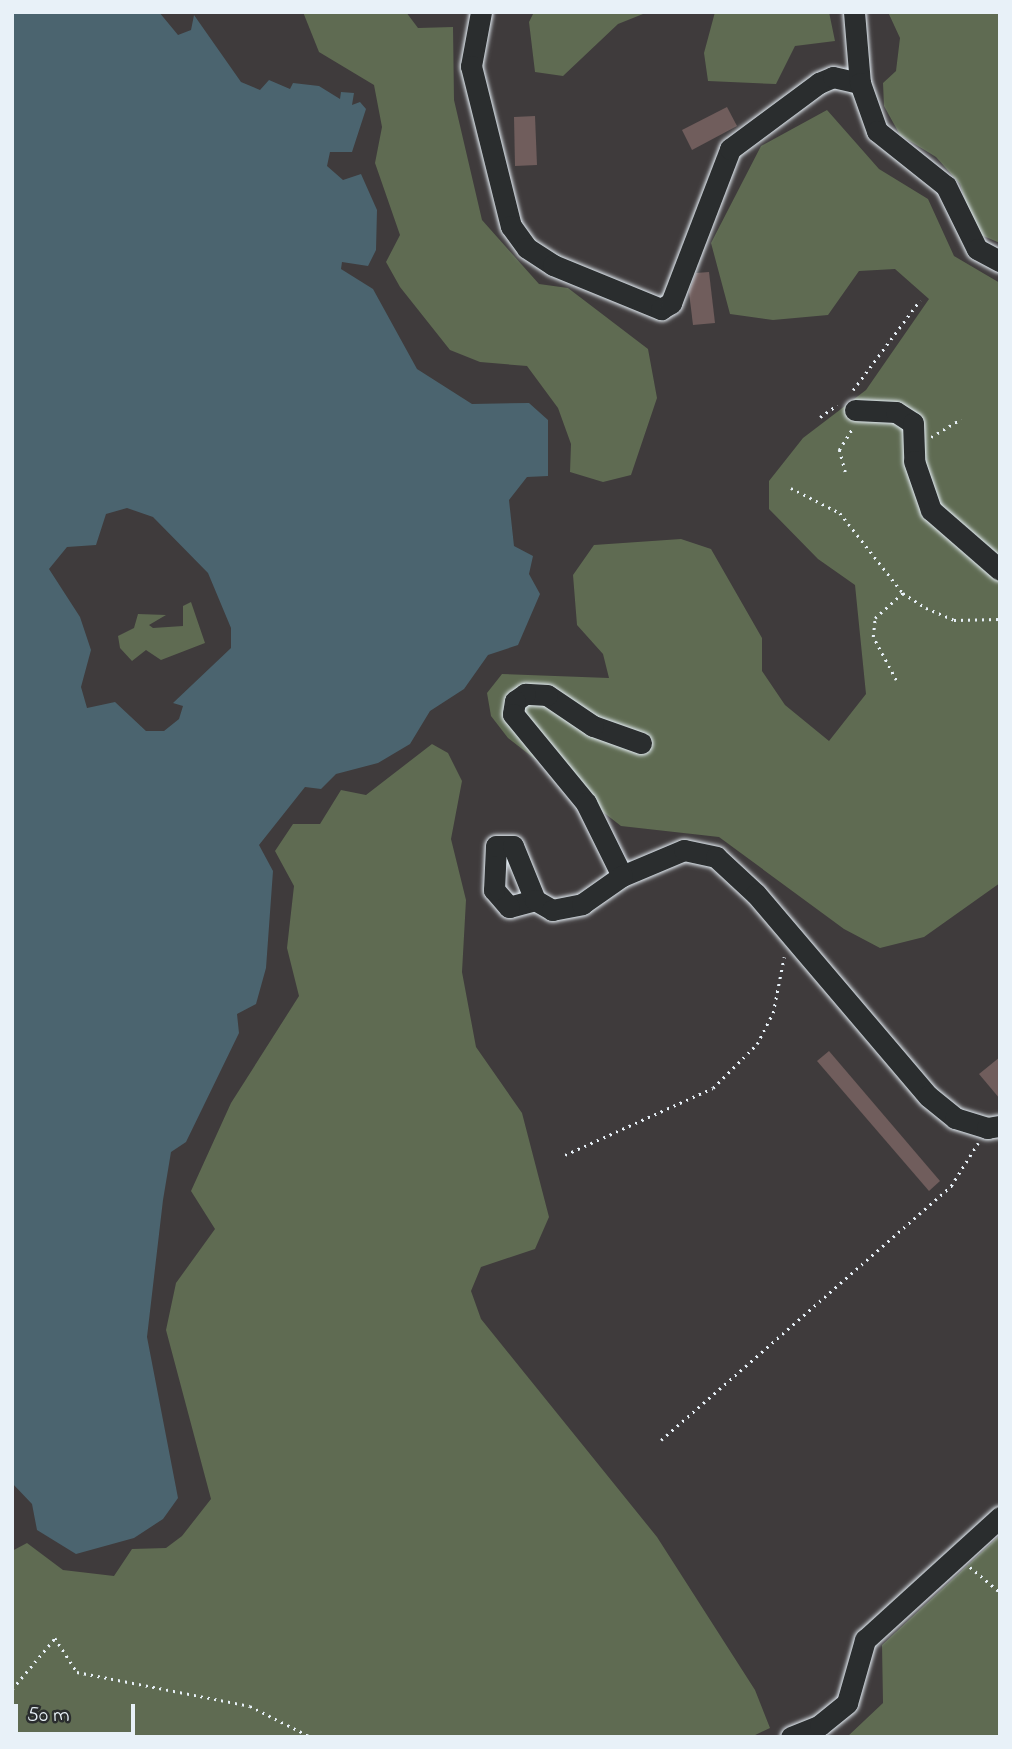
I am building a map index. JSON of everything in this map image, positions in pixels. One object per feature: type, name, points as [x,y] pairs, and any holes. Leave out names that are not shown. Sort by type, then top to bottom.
[{"type":"street","points":[[481,12],[471,66],[511,226],[527,248],[553,265],[661,309],[671,303],[730,149],[819,83],[832,77],[860,83]]},
{"type":"street","points":[[853,14],[860,83],[877,131],[946,186],[977,249],[1000,261]]},
{"type":"street","points":[[863,410],[896,412],[913,423],[918,442],[915,461],[931,510],[1000,570]]},
{"type":"street","points":[[622,876],[586,803],[518,722],[515,701],[525,694],[547,695],[593,726],[641,743]]},
{"type":"street","points":[[535,900],[552,910],[582,904],[622,876],[684,850],[716,857],[789,933],[928,1096],[955,1118],[993,1127]]},
{"type":"street","points":[[792,1737],[820,1726],[847,1703],[865,1640],[1000,1517]]},
{"type":"path","points":[[820,417],[850,401],[920,300]]},
{"type":"path","points":[[845,472],[839,450],[863,410]]},
{"type":"path","points":[[918,442],[961,419]]},
{"type":"path","points":[[791,488],[840,513],[903,593],[954,620],[1000,619]]},
{"type":"path","points":[[896,680],[873,637],[875,618],[903,593]]},
{"type":"path","points":[[565,1155],[713,1088],[757,1044],[774,1013],[789,933]]},
{"type":"path","points":[[661,1440],[951,1186],[993,1127]]},
{"type":"path","points":[[958,1558],[1000,1591]]},
{"type":"path","points":[[12,1689],[55,1638],[77,1672],[250,1706],[311,1737]]},
{"type":"green space","points":[[303,12],[406,12],[418,28],[453,27],[454,100],[482,220],[539,284],[568,288],[648,349],[657,398],[631,475],[603,482],[570,472],[571,444],[558,408],[527,366],[480,362],[450,350],[400,287],[386,262],[400,235],[375,163],[382,127],[374,85],[319,52]]},
{"type":"green space","points":[[534,12],[648,12],[618,24],[563,76],[535,72],[529,22]]},
{"type":"green space","points":[[715,12],[829,12],[835,41],[795,46],[776,84],[708,81],[704,53]]},
{"type":"green space","points":[[888,12],[1000,12],[1000,243],[976,233],[960,184],[936,157],[900,135],[884,106],[883,83],[896,71],[900,38]]},
{"type":"green space","points":[[827,110],[879,169],[928,199],[954,256],[1000,283],[1000,883],[924,937],[880,948],[844,929],[719,837],[621,826],[508,738],[491,716],[487,693],[502,674],[609,678],[603,654],[577,625],[573,575],[594,545],[681,539],[711,549],[762,638],[762,671],[785,705],[829,741],[866,694],[855,585],[818,559],[769,509],[769,481],[803,438],[866,390],[929,299],[895,269],[859,271],[828,315],[773,320],[730,314],[711,243],[761,146]]},
{"type":"green space","points":[[191,602],[205,643],[161,660],[146,650],[132,661],[120,648],[118,636],[134,628],[138,614],[166,615],[149,625],[153,628],[183,626],[183,606]]},
{"type":"green space","points":[[432,744],[448,753],[462,781],[451,839],[466,900],[462,972],[476,1047],[522,1113],[549,1217],[535,1249],[481,1267],[471,1291],[481,1319],[657,1537],[755,1690],[770,1728],[751,1737],[12,1737],[12,1551],[27,1543],[63,1570],[114,1576],[132,1549],[166,1548],[182,1536],[211,1499],[166,1330],[176,1283],[215,1229],[191,1191],[231,1103],[299,996],[287,948],[294,886],[275,851],[293,824],[320,824],[341,790],[366,795]]},
{"type":"green space","points":[[1000,1535],[1000,1737],[847,1737],[883,1703],[882,1645]]},
{"type":"water","points":[[12,12],[159,12],[178,35],[191,30],[194,15],[241,82],[260,90],[269,80],[290,89],[293,83],[319,86],[340,99],[341,92],[354,93],[352,105],[360,102],[366,109],[352,152],[330,152],[327,166],[343,180],[361,174],[377,210],[376,250],[368,266],[342,262],[341,269],[373,289],[417,369],[472,404],[529,403],[548,420],[548,476],[527,477],[509,500],[514,546],[533,556],[529,574],[540,594],[518,645],[488,655],[464,689],[430,711],[410,744],[378,763],[336,774],[321,789],[305,787],[259,845],[273,871],[266,968],[256,1004],[237,1014],[239,1033],[186,1142],[171,1152],[163,1200],[147,1337],[178,1498],[163,1519],[134,1538],[76,1554],[37,1530],[32,1504],[12,1483]],"holes":[[[127,508],[153,517],[208,573],[231,628],[231,648],[173,703],[183,706],[179,719],[164,731],[146,731],[115,702],[87,708],[81,687],[91,650],[80,617],[49,569],[67,547],[96,545],[106,514]]]},
{"type":"building","points":[[727,107],[737,126],[692,150],[682,130]]},
{"type":"building","points":[[535,116],[537,165],[515,166],[514,117]]},
{"type":"building","points":[[709,272],[715,323],[693,325],[689,292],[696,273]]},
{"type":"building","points":[[829,1051],[940,1181],[929,1191],[817,1061]]},
{"type":"building","points":[[1000,1057],[1000,1099],[979,1074]]}]
